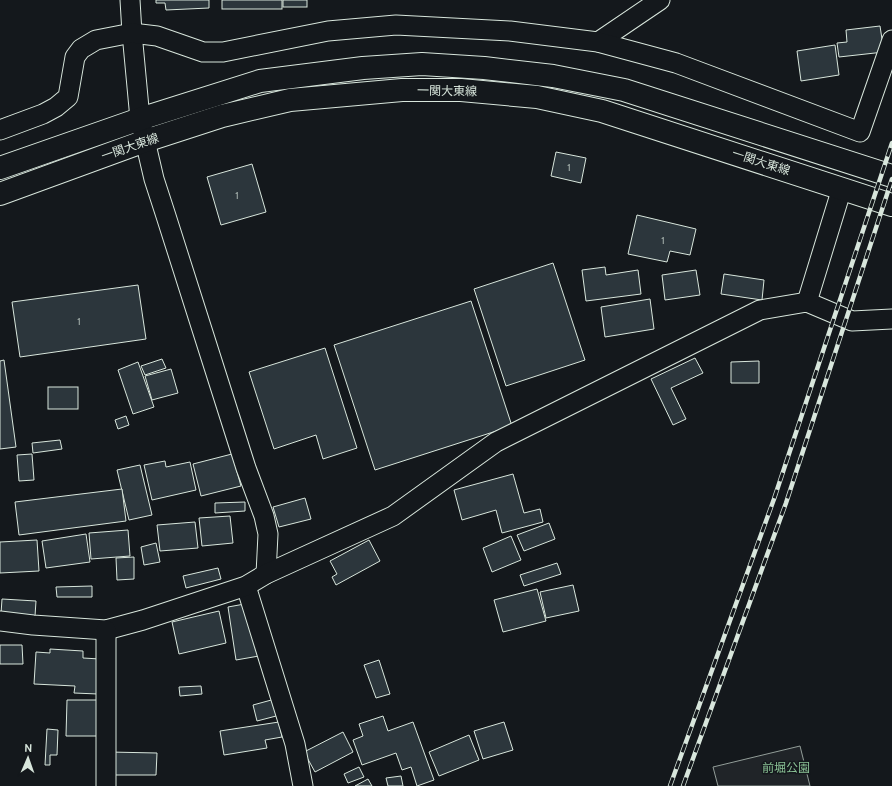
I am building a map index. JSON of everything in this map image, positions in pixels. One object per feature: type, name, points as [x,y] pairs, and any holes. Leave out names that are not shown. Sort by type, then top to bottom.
[{"type":"main road","name":"一関大東線","points":[[0,168],[140,119],[260,81],[362,68],[415,64],[484,68],[553,76],[624,90],[892,176]]},
{"type":"main road","name":"一関大東線","points":[[0,194],[145,141],[222,116],[290,100],[402,90],[461,90],[537,96],[602,111],[892,205]]},
{"type":"street","points":[[130,0],[140,119],[145,141],[159,194],[225,402],[246,468],[264,516],[268,534],[266,574]]},
{"type":"street","points":[[598,42],[660,0]]},
{"type":"street","points":[[0,130],[43,114],[56,107],[68,96],[75,58],[81,49],[96,40],[132,33],[157,36],[203,52],[223,52],[328,31],[396,25],[510,30],[598,42],[676,63],[860,132],[892,40]]},
{"type":"street","points":[[807,302],[842,188]]},
{"type":"street","points":[[0,621],[106,630],[143,620],[246,586],[266,574],[393,516],[496,442],[755,312],[767,308],[807,302],[852,321],[892,319]]},
{"type":"street","points":[[246,586],[295,744],[303,786]]},
{"type":"street","points":[[106,630],[106,786]]},
{"type":"green space","name":"前堀公園","points":[[800,746],[810,786],[718,786],[713,767]]},
{"type":"building","points":[[156,0],[209,0],[209,8],[166,10],[165,3],[156,3]]},
{"type":"building","points":[[222,0],[282,0],[282,9],[222,9]]},
{"type":"building","points":[[283,0],[307,0],[307,7],[283,7]]},
{"type":"building","points":[[880,26],[884,52],[839,57],[837,43],[847,42],[846,30]]},
{"type":"building","points":[[835,45],[839,75],[801,81],[797,51]]},
{"type":"building","points":[[556,152],[586,158],[581,183],[551,176]]},
{"type":"building","points":[[252,164],[266,212],[221,225],[207,177]]},
{"type":"building","points":[[637,215],[696,229],[690,255],[670,251],[667,262],[628,254]]},
{"type":"building","points":[[553,263],[585,360],[506,386],[474,289]]},
{"type":"building","points":[[605,267],[606,275],[638,270],[641,294],[586,301],[582,270]]},
{"type":"building","points":[[696,270],[700,295],[665,300],[662,275]]},
{"type":"building","points":[[724,274],[764,280],[762,300],[721,294]]},
{"type":"building","points":[[138,285],[146,339],[20,357],[12,302]]},
{"type":"building","points":[[650,299],[654,329],[605,337],[601,307]]},
{"type":"building","points":[[471,301],[512,426],[375,470],[334,345]]},
{"type":"building","points":[[325,348],[357,448],[323,459],[316,435],[274,449],[249,372]]},
{"type":"building","points":[[695,358],[703,373],[671,388],[686,419],[673,425],[651,379]]},
{"type":"building","points":[[162,359],[166,368],[145,375],[141,366]]},
{"type":"building","points":[[4,360],[16,447],[0,449],[0,361]]},
{"type":"building","points":[[759,361],[759,383],[731,383],[731,362]]},
{"type":"building","points":[[138,362],[154,407],[133,414],[118,370]]},
{"type":"building","points":[[171,369],[178,393],[152,400],[145,376]]},
{"type":"building","points":[[48,387],[78,387],[78,409],[48,409]]},
{"type":"building","points":[[126,416],[129,425],[118,429],[115,420]]},
{"type":"building","points":[[60,440],[62,449],[33,453],[32,443]]},
{"type":"building","points":[[32,454],[34,480],[19,481],[17,455]]},
{"type":"building","points":[[232,454],[241,486],[201,496],[193,464]]},
{"type":"building","points":[[165,461],[166,467],[190,462],[196,490],[152,500],[144,465]]},
{"type":"building","points":[[140,465],[152,515],[129,520],[117,470]]},
{"type":"building","points":[[513,474],[524,513],[540,509],[543,522],[502,533],[496,510],[462,520],[454,490]]},
{"type":"building","points":[[122,489],[126,521],[19,535],[15,502]]},
{"type":"building","points":[[305,498],[311,519],[279,527],[273,507]]},
{"type":"building","points":[[245,502],[245,511],[215,513],[215,503]]},
{"type":"building","points":[[230,516],[233,543],[202,546],[199,518]]},
{"type":"building","points":[[195,522],[198,548],[160,551],[157,525]]},
{"type":"building","points":[[549,523],[555,539],[524,551],[517,535]]},
{"type":"building","points":[[128,530],[130,556],[91,559],[89,533]]},
{"type":"building","points":[[86,534],[90,562],[46,568],[42,541]]},
{"type":"building","points":[[511,536],[521,560],[492,572],[483,548]]},
{"type":"building","points":[[37,540],[39,571],[0,573],[0,542]]},
{"type":"building","points":[[369,540],[380,561],[336,585],[332,577],[337,574],[330,561]]},
{"type":"building","points":[[156,543],[160,562],[144,565],[141,547]]},
{"type":"building","points":[[134,557],[134,579],[117,580],[116,558]]},
{"type":"building","points":[[557,563],[561,574],[524,586],[520,575]]},
{"type":"building","points":[[218,568],[221,579],[186,588],[183,576]]},
{"type":"building","points":[[573,585],[579,611],[546,618],[540,592]]},
{"type":"building","points":[[92,586],[92,597],[57,597],[56,587]]},
{"type":"building","points":[[537,589],[546,621],[503,632],[494,600]]},
{"type":"building","points":[[2,599],[36,601],[35,616],[1,614]]},
{"type":"building","points":[[250,603],[259,656],[236,660],[228,607]]},
{"type":"building","points":[[219,611],[226,643],[179,654],[172,622]]},
{"type":"building","points":[[0,645],[22,645],[23,664],[0,664]]},
{"type":"building","points":[[50,649],[83,651],[83,658],[100,659],[98,694],[74,693],[75,686],[34,684],[36,652],[50,653]]},
{"type":"building","points":[[379,660],[390,694],[376,698],[364,665]]},
{"type":"building","points":[[201,686],[202,694],[180,696],[179,687]]},
{"type":"building","points":[[275,699],[280,715],[257,721],[253,705]]},
{"type":"building","points":[[67,700],[103,700],[103,736],[66,736]]},
{"type":"building","points":[[383,716],[388,731],[413,722],[434,780],[417,786],[411,767],[402,770],[396,753],[362,765],[353,740],[363,736],[359,724]]},
{"type":"building","points":[[279,722],[282,737],[265,740],[267,748],[224,755],[220,731]]},
{"type":"building","points":[[504,722],[513,750],[483,759],[474,731]]},
{"type":"building","points":[[47,729],[58,730],[57,755],[50,755],[50,765],[45,765]]},
{"type":"building","points":[[343,732],[353,752],[315,772],[304,752]]},
{"type":"building","points":[[469,735],[479,760],[439,776],[429,752]]},
{"type":"building","points":[[109,752],[157,753],[156,775],[109,775]]},
{"type":"building","points":[[359,767],[364,777],[348,783],[344,774]]},
{"type":"building","points":[[401,776],[403,786],[388,786],[386,778]]},
{"type":"building","points":[[368,779],[372,786],[355,786]]},
{"type":"railway","points":[[670,786],[774,499],[892,143]]},
{"type":"railway","points":[[683,786],[786,503],[892,179]]}]
